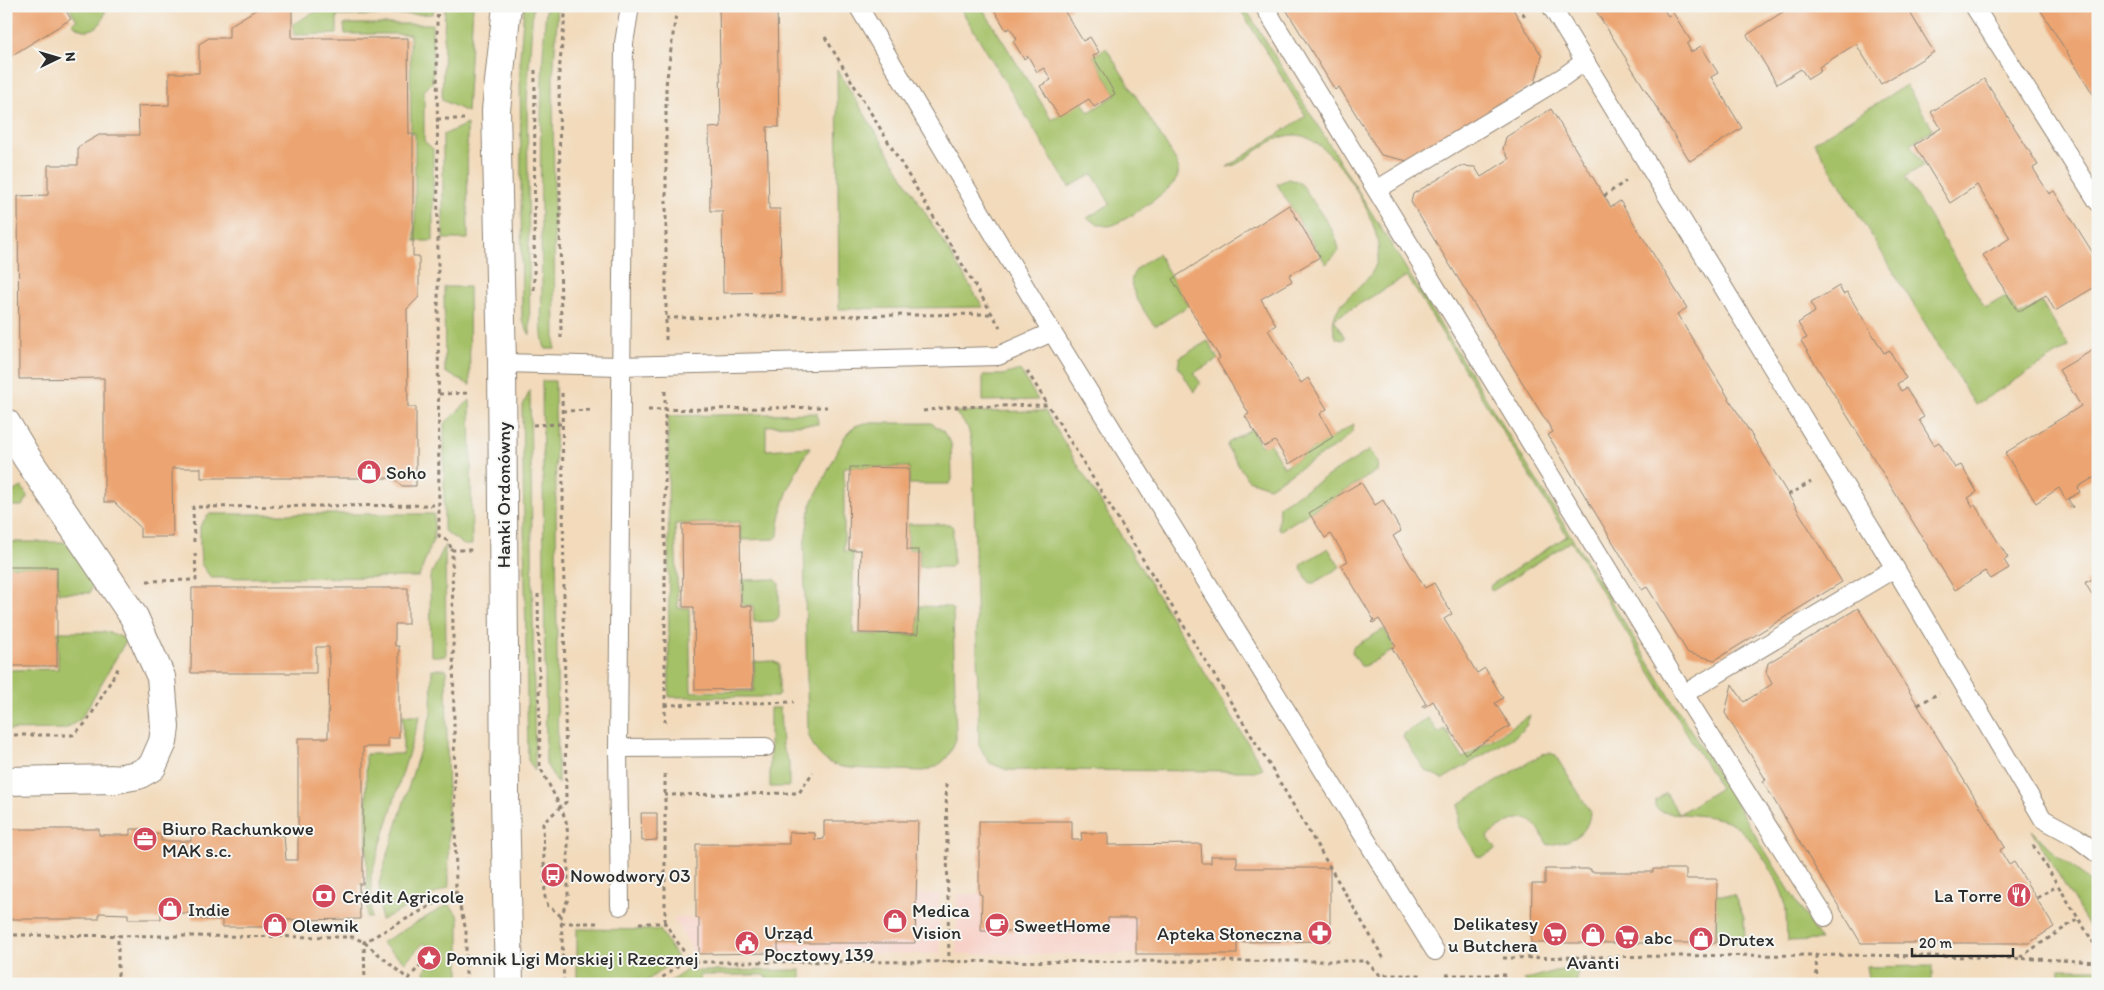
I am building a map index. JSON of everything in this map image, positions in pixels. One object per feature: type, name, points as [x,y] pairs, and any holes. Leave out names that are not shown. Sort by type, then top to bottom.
[{"type":"street","name":"Hanki Ordonówny","points":[[507,6],[496,110],[502,363],[505,797],[509,984]]},
{"type":"street","points":[[6,423],[27,458],[134,617],[161,677],[165,702],[163,742],[152,767],[138,775],[116,779],[6,781]]},
{"type":"lane","points":[[620,906],[618,748],[620,366],[624,43],[630,6]]},
{"type":"lane","points":[[858,6],[1052,332],[1435,951]]},
{"type":"lane","points":[[1264,6],[1378,189],[1684,694],[1824,917]]},
{"type":"lane","points":[[1551,6],[1895,568],[2043,819],[2076,838],[2098,854]]},
{"type":"lane","points":[[1974,6],[2098,202]]},
{"type":"lane","points":[[1378,189],[1563,77],[1585,61]]},
{"type":"lane","points":[[502,363],[620,366],[998,356],[1052,332]]},
{"type":"lane","points":[[1684,694],[1895,568]]},
{"type":"lane","points":[[618,748],[766,747]]},
{"type":"path","points":[[439,6],[437,19],[439,536],[448,541],[452,550],[456,892],[466,930],[466,984]]},
{"type":"path","points":[[561,916],[548,906],[545,897],[543,823],[566,802],[559,72],[566,6]]},
{"type":"path","points":[[676,6],[666,85],[666,318],[992,314],[825,37]]},
{"type":"path","points":[[534,295],[535,65]]},
{"type":"path","points":[[437,119],[471,119]]},
{"type":"path","points":[[439,394],[474,392],[475,401]]},
{"type":"path","points":[[923,412],[950,407],[1048,405],[1275,774],[1384,959]]},
{"type":"path","points":[[562,411],[827,407]]},
{"type":"path","points":[[664,410],[665,923]]},
{"type":"path","points":[[536,417],[536,435]]},
{"type":"path","points":[[194,542],[193,507],[439,505]]},
{"type":"path","points":[[452,550],[476,550]]},
{"type":"path","points":[[538,591],[540,767],[561,808],[568,835],[568,899],[561,916],[564,984]]},
{"type":"path","points":[[6,735],[73,735],[87,722],[132,645],[145,640]]},
{"type":"path","points":[[665,705],[794,702]]},
{"type":"path","points":[[664,794],[799,792],[813,772]]},
{"type":"path","points":[[946,784],[949,962]]},
{"type":"path","points":[[2030,840],[2098,950]]},
{"type":"path","points":[[2037,898],[2057,886]]},
{"type":"path","points":[[364,942],[456,892]]},
{"type":"path","points":[[2019,958],[2078,919]]},
{"type":"path","points":[[6,935],[353,937],[364,942],[414,984]]},
{"type":"path","points":[[118,935],[118,984]]},
{"type":"path","points":[[364,942],[365,984]]},
{"type":"path","points":[[1816,955],[1817,984]]},
{"type":"path","points":[[1503,958],[1816,955],[2019,958],[2098,962]]},
{"type":"path","points":[[688,958],[692,962],[1366,961],[1380,975],[1430,975]]},
{"type":"path","points":[[408,979],[426,959]]},
{"type":"path","points":[[654,984],[681,963]]},
{"type":"path","points":[[1440,975],[1510,975]]},
{"type":"shaded area","points":[[939,894],[940,954],[695,954],[673,917],[699,918],[826,895]]},
{"type":"shaded area","points":[[957,894],[1028,895],[1106,918],[1136,918],[1237,942],[1237,954],[956,954]]},
{"type":"green space","points":[[68,6],[105,6],[105,13],[103,19],[95,28],[84,30],[72,23],[77,20]]},
{"type":"green space","points":[[391,6],[434,6],[433,14],[337,16],[337,34],[294,35],[293,24],[322,10],[333,9],[374,13]]},
{"type":"green space","points":[[445,6],[473,6],[467,112],[442,100]]},
{"type":"green space","points":[[524,6],[533,6],[527,101],[530,335],[522,320],[520,56]]},
{"type":"green space","points":[[546,6],[558,6],[553,78],[555,349],[546,349],[542,337],[541,319],[541,111]]},
{"type":"green space","points":[[959,6],[981,6],[1052,120],[1082,102],[1089,112],[1116,95],[1093,56],[1106,48],[1175,159],[1178,173],[1173,183],[1146,206],[1115,224],[1103,225],[1087,218],[1110,204],[1093,174],[1069,187]]},
{"type":"green space","points":[[1238,6],[1244,6],[1820,940],[1787,941],[1786,908],[1782,893],[1771,869],[1745,834],[1727,821],[1711,817],[1679,814],[1720,788],[1571,541],[1492,591],[1490,589],[1491,585],[1567,536],[1407,276],[1334,319],[1341,304],[1367,279],[1374,269],[1378,256],[1378,242],[1364,203],[1338,164],[1324,149],[1309,139],[1295,135],[1274,140],[1242,161],[1227,167],[1306,116]]},
{"type":"green space","points":[[344,24],[432,24],[433,82],[424,91],[424,141],[433,149],[433,241],[415,241],[415,133],[411,133],[410,34],[345,34]]},
{"type":"green space","points":[[837,69],[983,307],[839,309]]},
{"type":"green space","points":[[1906,85],[1933,129],[1910,144],[1924,165],[1905,177],[1985,308],[2006,296],[2019,316],[2041,302],[2069,347],[1975,405],[1814,142]]},
{"type":"green space","points":[[467,124],[468,239],[443,239],[443,135]]},
{"type":"green space","points":[[1288,179],[1297,181],[1303,186],[1332,230],[1337,241],[1338,252],[1326,264],[1277,184]]},
{"type":"green space","points":[[1158,254],[1188,306],[1158,325],[1154,325],[1134,293],[1132,279],[1138,268]]},
{"type":"green space","points":[[444,287],[469,287],[470,385],[445,372]]},
{"type":"green space","points":[[1334,320],[1345,338],[1342,340],[1336,338],[1333,325]]},
{"type":"green space","points":[[1208,341],[1218,359],[1194,373],[1200,383],[1194,392],[1178,366],[1180,357]]},
{"type":"green space","points":[[1020,370],[1038,400],[983,401],[983,375],[1003,375]]},
{"type":"green space","points":[[542,381],[555,381],[558,784],[546,764]]},
{"type":"green space","points":[[530,390],[535,771],[528,760],[522,408]]},
{"type":"green space","points":[[470,400],[472,545],[464,545],[444,531],[444,424]]},
{"type":"green space","points":[[1045,411],[1263,768],[1256,771],[1007,770],[990,763],[979,746],[973,449],[968,428],[955,412]]},
{"type":"green space","points":[[817,413],[818,424],[766,426],[766,450],[810,447],[788,490],[781,512],[778,536],[775,539],[741,540],[740,522],[675,524],[678,608],[689,608],[691,692],[754,691],[754,662],[772,661],[779,664],[779,694],[777,697],[669,697],[668,416]]},
{"type":"green space","points":[[865,423],[931,423],[942,430],[951,443],[952,480],[949,484],[909,484],[909,467],[844,467],[844,551],[853,551],[853,634],[918,635],[919,606],[949,607],[953,610],[956,739],[945,760],[923,771],[850,768],[832,764],[818,753],[808,733],[804,545],[811,505],[845,436],[855,426]]},
{"type":"green space","points":[[1354,424],[1352,432],[1341,443],[1269,487],[1248,480],[1227,447],[1228,443],[1251,429],[1261,446],[1269,442],[1284,467]]},
{"type":"green space","points":[[1370,450],[1378,463],[1377,471],[1281,530],[1278,528],[1279,506]]},
{"type":"green space","points":[[9,486],[12,492],[22,487],[28,498],[22,506],[6,506],[6,488]]},
{"type":"green space","points":[[209,514],[434,514],[434,537],[419,577],[211,578],[201,564],[200,548],[200,526]]},
{"type":"green space","points":[[908,524],[950,524],[953,527],[953,563],[950,567],[919,567],[920,549],[908,549]]},
{"type":"green space","points":[[6,542],[64,542],[74,552],[93,583],[90,593],[58,593],[57,567],[6,567]]},
{"type":"green space","points":[[445,545],[446,656],[431,656],[430,577]]},
{"type":"green space","points":[[1328,548],[1340,567],[1314,583],[1310,583],[1301,569],[1302,564]]},
{"type":"green space","points":[[775,579],[779,583],[779,617],[776,621],[754,622],[753,605],[742,606],[742,580]]},
{"type":"green space","points":[[1384,629],[1396,649],[1365,666],[1361,666],[1352,652],[1353,647]]},
{"type":"green space","points":[[58,632],[108,632],[127,639],[81,719],[65,729],[6,730],[6,670],[58,669]]},
{"type":"green space","points":[[432,669],[446,669],[449,887],[381,920],[379,883],[431,714]]},
{"type":"green space","points":[[770,708],[780,708],[782,747],[789,762],[789,787],[770,787]]},
{"type":"green space","points":[[1530,715],[1526,726],[1517,735],[1443,779],[1425,770],[1403,737],[1405,733],[1428,718],[1438,733],[1445,729],[1463,758]]},
{"type":"green space","points":[[403,716],[420,716],[371,876],[371,918],[367,918],[366,754],[403,754]]},
{"type":"green space","points":[[1550,753],[1555,755],[1590,811],[1586,827],[1570,840],[1548,845],[1534,824],[1529,820],[1517,819],[1487,836],[1496,849],[1482,857],[1477,856],[1459,826],[1459,804],[1542,754]]},
{"type":"green space","points":[[1666,793],[1679,814],[1662,812],[1655,807],[1655,801]]},
{"type":"green space","points":[[2032,830],[2057,856],[2086,877],[2098,892],[2098,941]]},
{"type":"green space","points":[[1716,895],[1734,895],[1744,917],[1745,942],[1716,943]]},
{"type":"green space","points":[[449,904],[459,917],[459,984],[433,984],[426,978],[425,970],[430,963],[437,968],[444,959],[424,943],[405,962],[381,943]]},
{"type":"green space","points":[[577,929],[660,930],[677,958],[643,984],[577,984]]},
{"type":"green space","points":[[1932,966],[1932,984],[1875,984],[1868,977],[1866,967]]},
{"type":"green space","points":[[690,968],[694,971],[801,970],[801,984],[770,984],[765,975],[700,975],[700,984],[666,984]]},
{"type":"green space","points":[[1577,968],[1577,984],[1529,984],[1524,980],[1555,971]]},
{"type":"green space","points":[[2060,969],[2098,969],[2098,984],[2060,984]]},
{"type":"building","points":[[6,6],[63,6],[71,19],[6,59]]},
{"type":"building","points":[[719,6],[777,6],[779,127],[767,127],[769,209],[780,209],[781,292],[723,293],[722,211],[710,211],[709,128],[721,127]]},
{"type":"building","points":[[992,6],[1071,6],[1072,8],[1065,12],[1083,41],[1090,37],[1099,52],[1093,56],[1115,94],[1094,107],[1089,99],[1059,117],[1040,86],[1051,80],[1044,68],[1037,72],[1028,56],[1024,59],[1013,41],[1017,39],[1010,28],[1006,30]]},
{"type":"building","points":[[1284,6],[1511,6],[1542,56],[1535,83],[1408,161],[1381,155],[1339,87],[1335,90]]},
{"type":"building","points":[[1593,6],[1662,6],[1668,16],[1673,13],[1691,41],[1687,44],[1691,52],[1701,46],[1718,73],[1711,77],[1742,128],[1690,161]]},
{"type":"building","points":[[1792,6],[1906,6],[1934,52],[1881,84],[1856,44],[1819,67],[1821,71],[1808,79],[1801,69],[1777,84],[1747,35]]},
{"type":"building","points":[[2038,6],[2098,6],[2098,102]]},
{"type":"building","points":[[292,8],[292,38],[408,38],[409,134],[413,134],[413,256],[419,256],[419,297],[407,309],[408,407],[416,407],[416,486],[402,486],[393,478],[201,478],[201,468],[172,468],[173,537],[140,537],[140,527],[114,502],[104,502],[104,378],[19,379],[18,196],[48,195],[48,165],[78,165],[78,147],[99,135],[139,135],[138,106],[169,105],[169,73],[199,73],[199,44],[209,38],[229,38],[229,26],[257,9]]},
{"type":"building","points":[[1984,79],[2038,165],[2033,168],[2049,194],[2054,191],[2098,261],[2098,285],[2055,311],[2046,295],[2018,312],[1983,255],[2010,238],[1977,185],[1950,203],[1914,145],[1941,128],[1931,112]]},
{"type":"building","points":[[1551,109],[1611,207],[1620,201],[1687,308],[1677,314],[1842,582],[1715,660],[1688,653],[1647,587],[1642,590],[1548,435],[1553,432],[1411,202],[1413,194],[1460,166],[1475,167],[1481,177],[1509,159],[1503,149],[1506,137]]},
{"type":"building","points":[[1289,205],[1320,257],[1289,275],[1292,281],[1261,299],[1276,325],[1268,330],[1301,383],[1308,378],[1327,409],[1320,414],[1333,437],[1289,464],[1275,441],[1264,447],[1245,416],[1249,414],[1217,360],[1220,358],[1172,279]]},
{"type":"building","points":[[1839,286],[1843,294],[1847,292],[1884,353],[1889,350],[1906,378],[1897,384],[1901,391],[1906,388],[1924,417],[1919,420],[1934,445],[1939,442],[1955,468],[1961,465],[1977,492],[1968,498],[1973,507],[1975,505],[2008,558],[2004,560],[2009,568],[1991,579],[1985,571],[1955,590],[1801,341],[1807,338],[1798,323],[1815,312],[1811,303]]},
{"type":"building","points":[[2098,347],[2098,475],[2078,487],[2080,492],[2068,499],[2073,507],[2071,508],[2059,488],[2036,503],[2005,453],[2081,406],[2059,370]]},
{"type":"building","points":[[850,467],[909,468],[907,550],[919,550],[918,634],[859,633],[861,550],[849,550]]},
{"type":"building","points":[[1361,482],[1375,505],[1383,500],[1401,531],[1393,536],[1425,588],[1434,583],[1452,614],[1444,619],[1477,673],[1485,668],[1503,698],[1495,703],[1510,726],[1465,754],[1433,701],[1423,708],[1422,706],[1426,704],[1392,648],[1396,646],[1379,619],[1372,622],[1374,620],[1341,565],[1348,561],[1331,534],[1325,538],[1309,513]]},
{"type":"building","points":[[682,524],[740,524],[741,606],[752,606],[753,689],[695,690],[694,607],[683,607]]},
{"type":"building","points":[[6,567],[57,567],[57,666],[6,666]]},
{"type":"building","points":[[2098,576],[2098,604],[2085,583]]},
{"type":"building","points":[[192,588],[408,588],[408,624],[395,624],[395,646],[399,646],[399,738],[388,738],[388,747],[363,747],[363,884],[359,884],[360,919],[285,920],[284,927],[222,927],[222,920],[192,919],[192,913],[161,913],[161,919],[128,919],[128,914],[99,913],[99,919],[6,919],[6,829],[99,829],[99,835],[130,835],[130,829],[142,829],[142,835],[161,834],[161,841],[191,841],[191,835],[284,835],[286,860],[298,860],[298,738],[328,738],[329,647],[316,647],[316,673],[191,673]]},
{"type":"building","points":[[1858,608],[2005,847],[2000,850],[2009,865],[2014,862],[2054,927],[2029,943],[1861,943],[1763,782],[1766,780],[1725,713],[1732,684],[1744,702],[1772,684],[1766,672],[1768,663]]},
{"type":"building","points":[[641,813],[657,813],[657,840],[642,841]]},
{"type":"building","points":[[824,821],[918,821],[915,943],[778,943],[778,953],[699,954],[699,918],[696,918],[696,844],[789,844],[789,832],[815,833],[815,840],[824,839]]},
{"type":"building","points":[[979,821],[1072,821],[1072,840],[1082,840],[1081,833],[1108,833],[1108,845],[1201,844],[1202,863],[1211,863],[1211,856],[1237,856],[1237,868],[1330,868],[1330,941],[1237,942],[1237,954],[1136,954],[1136,918],[1108,918],[1108,931],[981,931],[982,895],[979,894]]},
{"type":"building","points":[[1545,869],[1591,869],[1591,872],[1653,872],[1653,869],[1686,869],[1686,879],[1717,879],[1716,943],[1531,943],[1532,884],[1545,884]]},
{"type":"place","name":"Soho","points":[[369,472]]},
{"type":"place","name":"Biuro Rachunkowe MAK s.c.","points":[[145,839]]},
{"type":"place","name":"Nowodwory 03","points":[[553,875]]},
{"type":"place","name":"La Torre","points":[[2019,895]]},
{"type":"place","name":"Crédit Agricole","points":[[324,896]]},
{"type":"place","name":"Indie","points":[[170,909]]},
{"type":"place","name":"Medica Vision","points":[[895,921]]},
{"type":"place","name":"Olewnik","points":[[275,925]]},
{"type":"place","name":"SweetHome","points":[[997,925]]},
{"type":"place","name":"Apteka Słoneczna","points":[[1320,933]]},
{"type":"place","name":"Delikatesy u Butchera","points":[[1555,934]]},
{"type":"place","name":"Avanti","points":[[1593,935]]},
{"type":"place","name":"abc","points":[[1627,937]]},
{"type":"place","name":"Drutex","points":[[1701,939]]},
{"type":"place","name":"Urząd Pocztowy 139","points":[[747,943]]},
{"type":"place","name":"Pomnik Ligi Morskiej i Rzecznej","points":[[429,958]]}]
